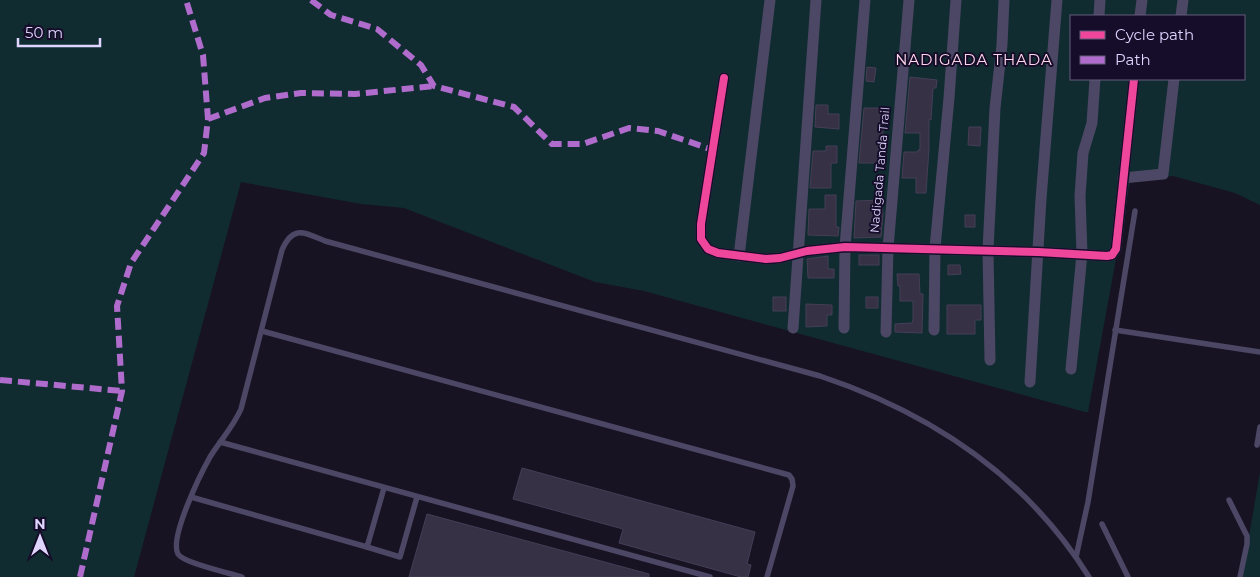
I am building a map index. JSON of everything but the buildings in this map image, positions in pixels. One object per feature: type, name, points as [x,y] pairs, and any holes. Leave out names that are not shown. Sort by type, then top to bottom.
[{"type":"street","points":[[739,256],[770,0]]},
{"type":"street","points":[[793,328],[816,0]]},
{"type":"street","points":[[844,328],[845,247],[865,0]]},
{"type":"street","points":[[934,330],[935,248],[956,0]]},
{"type":"street","points":[[990,360],[988,250],[995,108],[1002,45],[1004,0]]},
{"type":"street","points":[[1030,382],[1057,0]]},
{"type":"street","points":[[1099,15],[1100,0]]},
{"type":"street","points":[[1140,15],[1142,0]]},
{"type":"street","points":[[1181,15],[1183,0]]},
{"type":"street","name":"Nadigada Tanda Trail","points":[[886,332],[888,248],[908,5]]},
{"type":"street","points":[[724,78],[701,224],[701,239],[708,249],[718,253],[766,259],[845,247],[935,248],[1112,255],[1115,252],[1134,80]]},
{"type":"street","points":[[1071,369],[1082,254],[1080,196],[1083,153],[1092,123],[1095,80]]},
{"type":"street","points":[[1124,178],[1163,174],[1174,80]]},
{"type":"lane","points":[[1076,557],[1088,502],[1134,211]]},
{"type":"lane","points":[[242,577],[194,564],[178,554],[175,544],[176,536],[209,458],[233,425],[241,409],[285,243],[294,234],[305,232],[325,240],[820,376],[879,398],[938,429],[977,454],[1014,484],[1057,532],[1089,577]]},
{"type":"lane","points":[[1114,330],[1260,352]]},
{"type":"lane","points":[[262,331],[786,474],[792,479],[793,486],[768,577]]},
{"type":"lane","points":[[1257,445],[1260,427]]},
{"type":"lane","points":[[220,442],[710,577]]},
{"type":"lane","points":[[367,547],[384,488]]},
{"type":"lane","points":[[191,497],[400,557],[417,497]]},
{"type":"lane","points":[[1229,500],[1246,536],[1240,577]]},
{"type":"lane","points":[[1102,524],[1128,577]]},
{"type":"green space","points":[[0,0],[1260,0],[1260,205],[1235,193],[1173,176],[1130,182],[1088,412],[644,291],[595,282],[404,208],[361,204],[241,182],[134,577],[0,577]]},
{"type":"green space","points":[[1260,472],[1260,577],[1242,577]]},
{"type":"marked path","points":[[80,577],[122,391],[117,306],[131,263],[204,153],[208,119],[203,55],[186,0]]},
{"type":"marked path","points":[[311,0],[331,15],[377,29],[421,65],[434,86],[514,107],[552,144],[583,144],[629,128],[658,131],[713,150]]},
{"type":"marked path","points":[[208,119],[265,98],[301,93],[355,94],[434,86]]},
{"type":"marked path","points":[[0,380],[122,391]]},
{"type":"cycle path","points":[[724,78],[701,224],[701,239],[708,249],[718,253],[766,259],[780,258],[807,251],[845,247],[1112,255],[1116,249],[1134,80]]},
{"type":"district","name":"NADIGADA THADA","points":[[974,60]]}]
